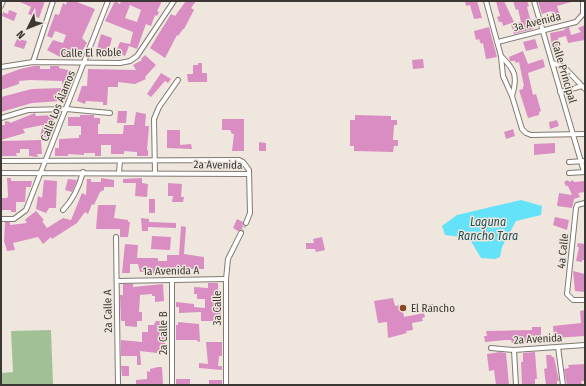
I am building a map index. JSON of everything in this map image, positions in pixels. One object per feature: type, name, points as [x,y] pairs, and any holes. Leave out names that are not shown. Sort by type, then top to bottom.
[{"type":"street","points":[[1,6],[3,1]]},
{"type":"street","points":[[33,62],[53,1]]},
{"type":"street","name":"Calle Los Álamos","points":[[42,173],[108,1]]},
{"type":"street","name":"Calle El Roble","points":[[1,68],[33,62],[130,61],[137,56],[174,1]]},
{"type":"street","points":[[486,1],[498,42],[503,76],[512,96],[522,129],[531,135],[585,134]]},
{"type":"street","name":"Calle Principal","points":[[534,1],[572,134],[579,156],[584,161],[585,172]]},
{"type":"street","name":"3a Avenida","points":[[498,42],[576,22],[581,18],[584,8],[583,1]]},
{"type":"street","points":[[501,56],[515,74],[516,84],[512,96]]},
{"type":"street","points":[[552,64],[564,67],[584,87]]},
{"type":"street","points":[[156,173],[154,119],[159,107],[178,80]]},
{"type":"street","points":[[560,92],[584,87]]},
{"type":"street","points":[[1,118],[28,110],[66,110],[110,113]]},
{"type":"street","name":"2a Avenida","points":[[1,161],[155,162],[239,160],[247,166],[249,174],[119,172],[1,173]]},
{"type":"street","points":[[119,172],[120,161]]},
{"type":"street","points":[[569,162],[584,161]]},
{"type":"street","points":[[63,210],[74,197],[83,172]]},
{"type":"street","points":[[569,173],[585,172]]},
{"type":"street","points":[[1,219],[14,219],[26,210],[42,173]]},
{"type":"street","points":[[246,223],[250,213],[249,174]]},
{"type":"street","name":"4a Calle","points":[[585,203],[577,205],[567,294],[573,300],[585,300]]},
{"type":"street","name":"3a Calle","points":[[226,385],[226,279],[228,259],[241,233]]},
{"type":"street","name":"2a Calle A","points":[[116,237],[118,385]]},
{"type":"street","name":"1a Avenida A","points":[[117,281],[226,279]]},
{"type":"street","name":"2a Calle B","points":[[172,280],[172,385]]},
{"type":"street","name":"2a Avenida","points":[[491,348],[514,350],[585,345]]},
{"type":"street","points":[[558,347],[563,385]]},
{"type":"street","points":[[514,350],[516,385]]},
{"type":"green space","points":[[51,330],[53,385],[1,385],[1,373],[13,372],[11,331]]},
{"type":"water","name":"Laguna Rancho Tara","points":[[521,200],[542,206],[541,215],[516,221],[502,247],[500,257],[495,259],[481,258],[469,238],[445,235],[442,226],[457,215]]},
{"type":"building","points":[[18,1],[45,1],[39,18],[28,14],[31,7]]},
{"type":"building","points":[[67,1],[78,1],[77,2],[95,9],[82,38],[87,43],[78,58],[61,54],[60,57],[47,50],[53,40],[63,43],[66,35],[55,31],[52,38],[47,36],[55,14],[59,15],[63,3],[66,5]]},
{"type":"building","points":[[115,1],[120,4],[121,1],[162,1],[157,11],[159,12],[157,16],[155,15],[151,26],[146,24],[137,49],[129,46],[125,56],[116,52],[120,42],[130,44],[133,32],[105,21]],"holes":[[[130,5],[141,10],[137,22],[125,18]]]},
{"type":"building","points":[[186,1],[196,1],[191,8],[194,10],[184,29],[178,36],[177,35],[165,58],[150,48],[171,14],[175,16]]},
{"type":"building","points":[[465,1],[477,1],[482,18],[474,19],[470,5],[466,6]]},
{"type":"building","points":[[496,1],[504,1],[514,22],[503,26],[502,22],[499,22],[497,17],[500,16]]},
{"type":"building","points":[[513,1],[527,1],[529,6],[527,7],[533,29],[514,34],[511,24],[521,22],[518,9],[516,10]]},
{"type":"building","points":[[538,1],[571,2],[557,6],[561,19],[556,20],[553,19],[551,11],[542,14]]},
{"type":"building","points":[[9,10],[17,13],[14,21],[2,16],[3,12],[8,14]]},
{"type":"building","points":[[585,25],[585,40],[568,43],[566,36],[558,38],[559,45],[552,47],[550,33],[565,30],[564,29],[569,27],[571,35],[581,32],[578,28]]},
{"type":"building","points":[[489,27],[497,57],[486,59],[483,43],[481,44],[479,39],[476,40],[474,31]]},
{"type":"building","points":[[101,34],[112,38],[109,50],[117,53],[115,58],[96,52]]},
{"type":"building","points":[[17,39],[27,41],[24,49],[14,46]]},
{"type":"building","points":[[535,39],[538,48],[526,51],[523,42]]},
{"type":"building","points":[[523,51],[528,64],[543,59],[545,67],[528,73],[533,95],[536,94],[541,111],[539,112],[539,115],[528,118],[519,90],[523,89],[524,86],[519,62],[516,63],[515,61],[510,61],[509,57]]},
{"type":"building","points":[[145,55],[156,65],[145,77],[146,79],[135,84],[118,82],[118,87],[108,87],[107,105],[103,105],[103,102],[86,101],[85,104],[77,101],[82,86],[87,86],[88,69],[136,70],[133,65],[142,60],[141,59]]},
{"type":"building","points":[[423,59],[424,68],[413,69],[412,60]]},
{"type":"building","points":[[198,63],[202,63],[202,73],[207,73],[207,82],[188,82],[187,74],[193,74],[193,65],[198,65]]},
{"type":"building","points":[[34,66],[40,66],[40,69],[50,69],[50,66],[59,66],[59,68],[72,71],[70,85],[62,84],[62,81],[30,80],[19,81],[19,84],[1,90],[1,76]]},
{"type":"building","points":[[161,73],[171,79],[168,83],[165,81],[151,97],[147,94]]},
{"type":"building","points":[[62,88],[63,99],[60,101],[32,103],[1,112],[1,97],[32,89]]},
{"type":"building","points":[[118,111],[127,111],[126,123],[117,123]]},
{"type":"building","points":[[136,112],[146,114],[145,126],[149,126],[148,156],[137,156],[137,152],[124,151],[124,154],[111,154],[111,145],[101,145],[101,156],[95,156],[95,153],[84,153],[84,155],[68,154],[68,156],[55,156],[55,148],[59,148],[59,139],[79,138],[79,135],[81,135],[81,126],[68,126],[68,117],[94,115],[94,118],[100,118],[100,124],[98,124],[98,134],[123,134],[124,125],[134,125]]},
{"type":"building","points":[[35,113],[36,116],[54,115],[54,126],[52,126],[49,138],[40,136],[43,125],[23,129],[25,133],[1,140],[1,125],[5,125],[5,121],[10,123]]},
{"type":"building","points":[[355,115],[391,116],[391,120],[397,120],[397,125],[394,125],[393,140],[398,140],[398,146],[394,146],[393,152],[354,151],[354,146],[350,146],[350,120],[355,120]]},
{"type":"building","points":[[222,119],[244,119],[244,151],[232,151],[234,134],[232,134],[230,130],[222,130]]},
{"type":"building","points":[[557,120],[559,126],[550,129],[549,122]]},
{"type":"building","points":[[513,129],[515,136],[506,139],[504,132]]},
{"type":"building","points":[[167,130],[180,130],[180,145],[191,144],[192,149],[167,148]]},
{"type":"building","points":[[41,140],[42,154],[37,154],[38,157],[29,156],[29,149],[20,149],[20,153],[16,153],[17,156],[2,156],[1,141]]},
{"type":"building","points":[[259,142],[266,143],[266,151],[259,151]]},
{"type":"building","points":[[555,143],[555,153],[534,155],[534,144]]},
{"type":"building","points":[[7,178],[11,178],[11,181],[32,181],[31,187],[26,187],[25,202],[16,202],[16,212],[11,212],[11,210],[1,210],[1,198],[7,198],[8,196]]},
{"type":"building","points":[[101,178],[114,180],[114,187],[104,187],[104,190],[100,192],[94,205],[92,204],[88,214],[85,212],[77,223],[52,239],[51,237],[43,244],[38,237],[13,243],[15,250],[7,251],[4,241],[5,222],[10,222],[10,225],[27,223],[25,220],[36,211],[44,220],[42,221],[47,228],[63,218],[71,220],[82,193],[86,195],[87,179],[91,179],[91,182],[101,182]]},
{"type":"building","points":[[142,178],[142,183],[148,184],[147,197],[135,196],[136,183],[123,183],[123,179]]},
{"type":"building","points":[[68,179],[77,180],[72,192],[65,190]]},
{"type":"building","points":[[44,180],[57,181],[56,208],[49,208],[46,213],[36,209],[38,196],[42,198]]},
{"type":"building","points":[[568,180],[569,182],[573,180],[574,182],[585,181],[585,192],[578,193],[580,197],[574,199],[572,208],[557,206],[559,193],[572,195],[568,186],[566,186],[564,182]]},
{"type":"building","points":[[168,183],[182,184],[181,197],[184,197],[183,202],[172,202],[173,196],[168,196]]},
{"type":"building","points":[[149,199],[155,199],[155,213],[149,213]]},
{"type":"building","points":[[98,205],[116,205],[114,218],[128,220],[128,222],[130,222],[128,237],[120,237],[120,229],[96,229]]},
{"type":"building","points":[[555,217],[569,220],[567,230],[553,225]]},
{"type":"building","points":[[141,218],[149,219],[149,222],[176,223],[176,228],[148,227],[148,231],[142,231]]},
{"type":"building","points":[[237,219],[243,222],[242,230],[238,231],[233,228]]},
{"type":"building","points":[[181,226],[186,227],[184,254],[204,257],[204,269],[175,269],[165,270],[165,272],[146,274],[146,272],[140,272],[138,264],[130,264],[130,273],[122,273],[125,244],[138,245],[137,258],[158,258],[158,261],[167,261],[167,255],[179,255]]},
{"type":"building","points":[[152,236],[171,237],[170,250],[151,249]]},
{"type":"building","points":[[322,237],[325,250],[316,252],[315,249],[306,249],[306,243],[314,243],[313,239]]},
{"type":"building","points":[[578,243],[585,244],[585,260],[582,260],[582,262],[576,261],[579,247],[577,247]]},
{"type":"building","points":[[573,271],[585,274],[585,292],[575,291]]},
{"type":"building","points":[[208,283],[218,283],[218,304],[222,305],[220,321],[201,321],[201,312],[179,313],[179,307],[176,307],[176,302],[194,304],[194,307],[205,308],[205,299],[197,299],[197,294],[194,294],[194,287],[208,288]]},
{"type":"building","points":[[123,284],[133,284],[133,287],[163,284],[164,301],[155,302],[155,296],[152,296],[152,294],[140,295],[139,312],[142,312],[142,321],[137,321],[137,327],[125,326],[125,321],[121,321],[120,295],[123,295]]},
{"type":"building","points":[[393,298],[395,306],[402,305],[404,317],[424,313],[425,317],[422,318],[423,321],[412,323],[413,330],[388,338],[387,322],[378,323],[374,301]]},
{"type":"building","points":[[433,304],[435,312],[428,313],[426,305]]},
{"type":"building","points":[[585,310],[585,336],[554,338],[553,326],[581,323],[580,311]]},
{"type":"building","points":[[156,321],[161,321],[161,330],[165,330],[165,345],[162,345],[162,350],[158,350],[157,353],[140,351],[141,365],[137,365],[137,356],[121,356],[121,340],[142,342],[142,332],[148,332],[148,325],[154,325]]},
{"type":"building","points":[[178,322],[199,324],[200,342],[197,340],[176,340],[176,325],[178,325]]},
{"type":"building","points":[[532,327],[541,327],[541,339],[538,339],[537,343],[512,343],[511,340],[485,342],[484,336],[487,336],[486,331],[532,330]]},
{"type":"building","points":[[206,342],[222,342],[222,356],[219,356],[218,366],[222,366],[222,370],[199,368],[199,363],[208,364]]},
{"type":"building","points":[[500,352],[506,353],[509,385],[496,385],[494,370],[489,371],[487,354]]},
{"type":"building","points":[[535,352],[537,379],[535,379],[535,385],[522,385],[521,362],[523,362],[523,353]]},
{"type":"building","points":[[546,355],[551,355],[554,357],[559,381],[557,381],[557,384],[546,385],[544,369],[547,368]]},
{"type":"building","points":[[585,364],[585,381],[581,381],[582,384],[567,385],[564,369],[569,368],[568,365]]},
{"type":"building","points":[[121,366],[129,366],[129,376],[122,376]]},
{"type":"building","points":[[162,367],[163,385],[136,385],[136,380],[147,379],[147,371],[150,372],[150,369]]},
{"type":"building","points":[[176,379],[190,379],[190,385],[176,385]]},
{"type":"building","points":[[209,380],[222,380],[222,385],[209,385]]},
{"type":"tunnel","points":[[241,233],[246,223]]},
{"type":"place","name":"El Rancho","points":[[403,308]]}]
